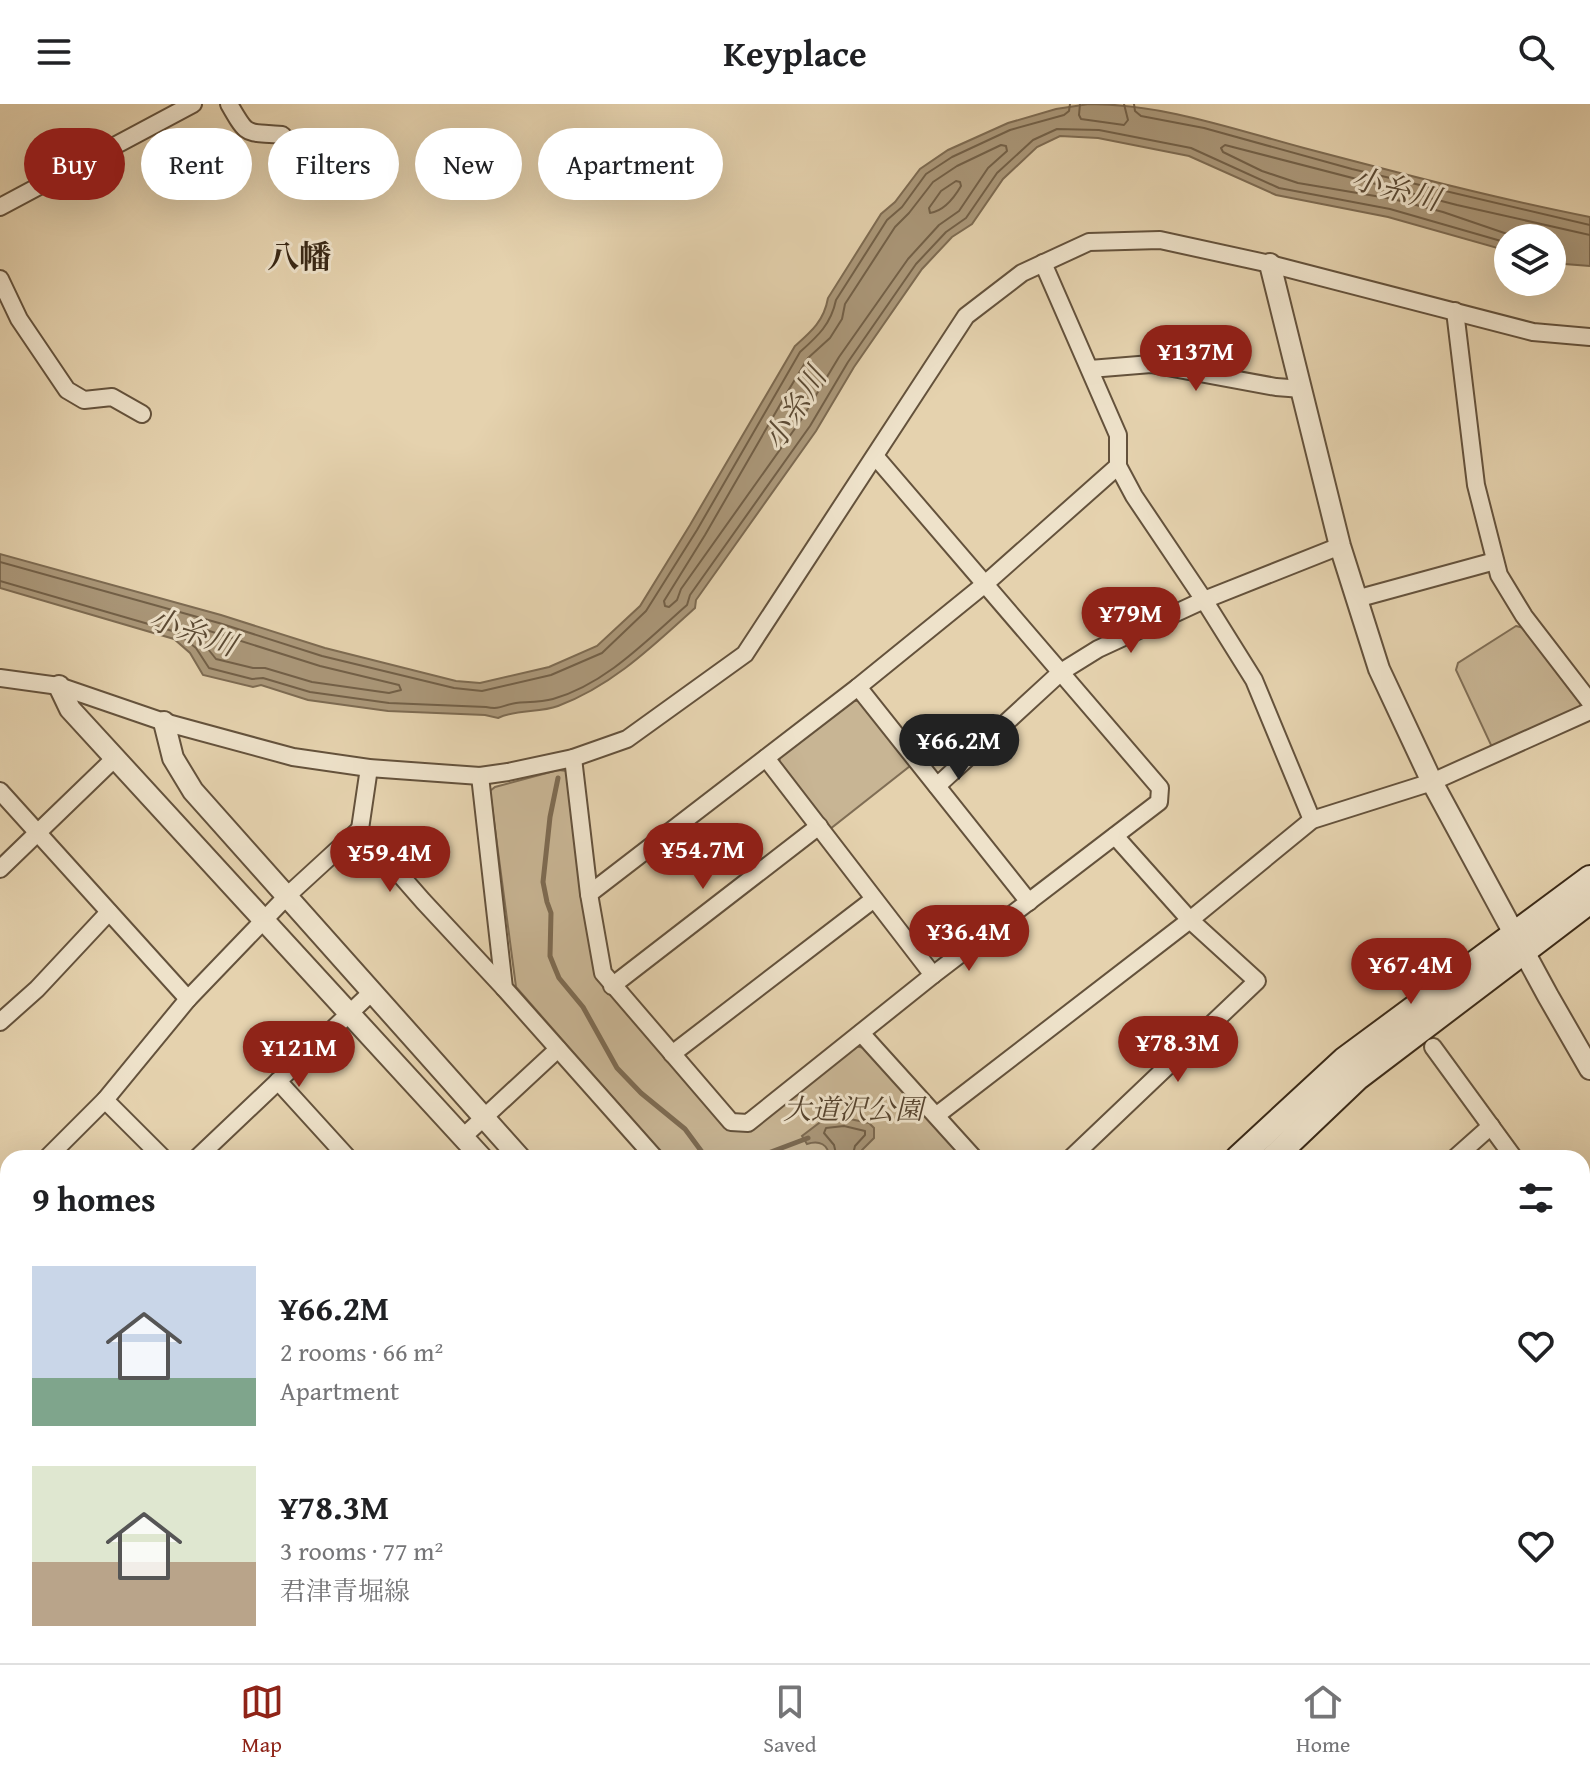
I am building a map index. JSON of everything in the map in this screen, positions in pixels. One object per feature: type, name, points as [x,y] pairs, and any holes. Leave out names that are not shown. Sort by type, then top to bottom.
[{"type":"main road","points":[[1281,1150],[1357,1078],[1590,878]]},
{"type":"main road","points":[[1247,1150],[1344,1060],[1519,941],[1590,901]]},
{"type":"street","points":[[0,207],[193,104]]},
{"type":"street","points":[[229,104],[245,131],[268,135]]},
{"type":"street","points":[[0,678],[59,686],[164,722],[293,757],[369,768],[480,776],[573,758],[627,739],[745,654],[966,316],[1022,273],[1089,242],[1160,240],[1270,264],[1533,332],[1590,337]]},
{"type":"street","points":[[1043,263],[1118,435],[1118,466],[1134,496],[1254,680],[1312,820]]},
{"type":"street","points":[[1270,264],[1340,546],[1379,669],[1432,782],[1590,1069]]},
{"type":"street","points":[[0,279],[19,319],[67,390],[84,400],[112,397],[142,414]]},
{"type":"street","points":[[1455,311],[1476,485],[1499,575],[1524,616],[1590,702]]},
{"type":"street","points":[[1090,369],[1151,364],[1302,389]]},
{"type":"street","points":[[573,758],[589,894],[603,973],[731,1122],[748,1123],[933,975],[1159,802],[1160,788],[875,456]]},
{"type":"street","points":[[589,894],[858,687],[985,584],[1118,466]]},
{"type":"street","points":[[937,786],[1061,672],[1098,649],[1204,600],[1340,546]]},
{"type":"street","points":[[1356,599],[1495,561]]},
{"type":"street","points":[[59,686],[70,709],[475,1150]]},
{"type":"street","points":[[858,687],[1029,902]]},
{"type":"street","points":[[937,1115],[1190,920],[1312,820],[1432,782],[1590,711]]},
{"type":"street","points":[[164,722],[173,758],[193,791],[513,1150]]},
{"type":"street","points":[[0,869],[115,758]]},
{"type":"street","points":[[766,758],[933,975]]},
{"type":"street","points":[[55,1150],[105,1100],[188,999],[288,895],[360,829],[369,768]]},
{"type":"street","points":[[480,776],[504,988]]},
{"type":"street","points":[[0,791],[188,999]]},
{"type":"street","points":[[612,986],[819,826]]},
{"type":"street","points":[[360,829],[648,1150]]},
{"type":"street","points":[[1079,1150],[1257,981],[1190,920],[1115,836]]},
{"type":"street","points":[[672,1054],[874,899]]},
{"type":"street","points":[[0,1022],[37,989],[109,912]]},
{"type":"street","points":[[205,1150],[373,991]]},
{"type":"street","points":[[861,1033],[967,1150]]},
{"type":"street","points":[[1433,1047],[1508,1150]]},
{"type":"street","points":[[463,1137],[558,1049]]},
{"type":"street","points":[[278,1081],[338,1150]]},
{"type":"street","points":[[105,1100],[155,1150]]},
{"type":"street","points":[[1464,1150],[1491,1126]]},
{"type":"green space","points":[[1516,626],[1524,628],[1582,699],[1580,708],[1499,747],[1491,745],[1456,670],[1458,663]]},
{"type":"green space","points":[[854,701],[861,701],[910,766],[830,829],[779,763],[780,757]]},
{"type":"green space","name":"大道沢公園","points":[[558,770],[567,771],[597,976],[732,1130],[854,1046],[865,1048],[958,1150],[659,1150],[516,987],[490,791]]},
{"type":"water","name":"小糸川","points":[[1089,104],[1171,113],[1447,185],[1590,217],[1590,266],[1566,264],[1566,224],[1494,224],[1494,247],[1388,217],[1276,195],[1189,156],[1098,138],[1060,136],[1037,147],[1003,179],[972,224],[952,237],[922,269],[854,367],[816,431],[696,600],[695,608],[614,676],[578,698],[543,710],[498,718],[388,711],[308,700],[261,685],[253,687],[203,675],[190,653],[174,639],[0,588],[0,554],[221,615],[325,648],[456,681],[480,683],[549,667],[597,646],[640,606],[795,346],[820,320],[828,298],[881,214],[895,202],[920,169],[948,150],[1008,123],[1056,109]]},
{"type":"water","points":[[845,1118],[869,1123],[874,1128],[874,1138],[862,1150],[827,1150],[819,1143],[807,1144],[802,1136],[823,1120]]},
{"type":"waterway","points":[[558,778],[543,882],[551,913],[550,956],[559,978],[583,1007],[617,1068],[641,1093],[685,1129],[701,1150]]},
{"type":"waterway","points":[[776,1150],[808,1138]]},
{"type":"district","name":"八幡","points":[[299,256]]}]
